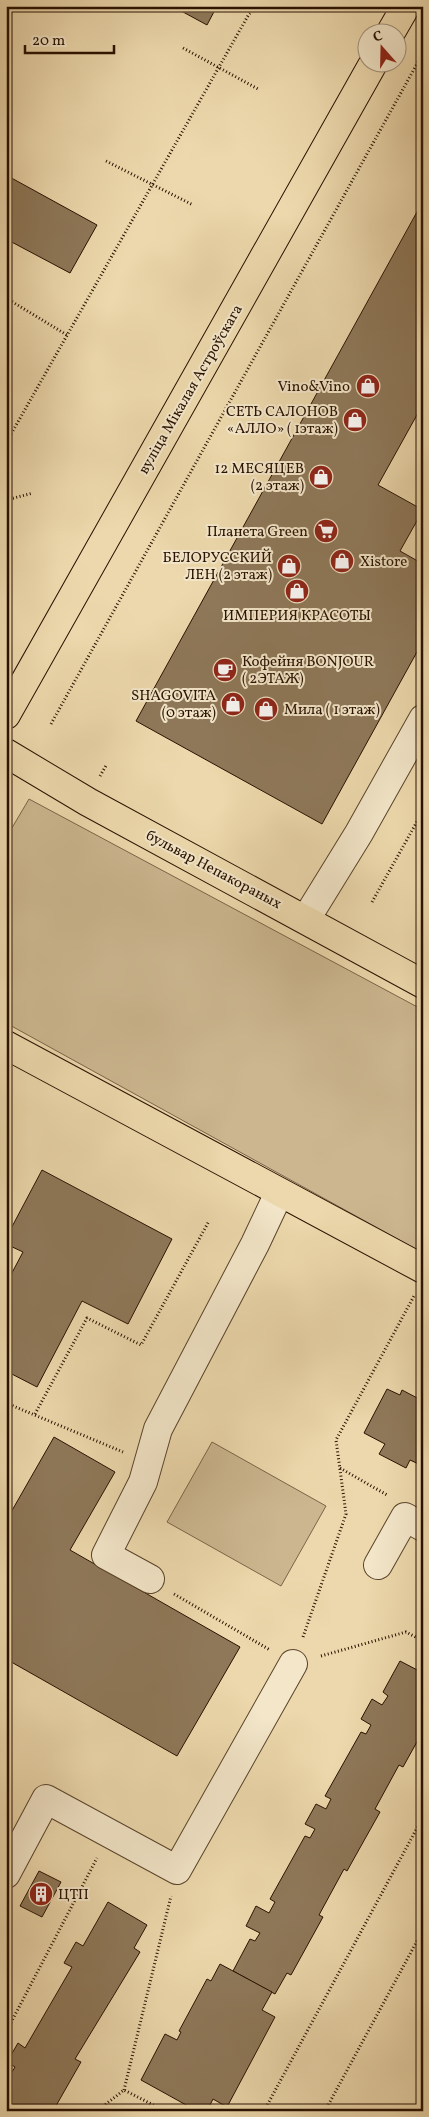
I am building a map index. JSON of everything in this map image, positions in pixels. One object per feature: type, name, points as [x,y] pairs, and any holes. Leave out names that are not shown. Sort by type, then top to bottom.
[{"type":"main road","points":[[397,22],[406,6]]},
{"type":"main road","name":"вуліца Мікалая Астроўскага","points":[[6,715],[368,72]]},
{"type":"main road","name":"бульвар Непакораных","points":[[6,753],[88,802],[423,984]]},
{"type":"main road","points":[[6,1045],[280,1192],[420,1279]]},
{"type":"lane","points":[[306,919],[359,833],[423,719]]},
{"type":"lane","points":[[150,1579],[106,1555],[143,1482],[158,1429],[251,1252],[280,1192]]},
{"type":"lane","points":[[378,1565],[414,1522]]},
{"type":"lane","points":[[6,1874],[46,1798],[177,1870],[293,1664]]},
{"type":"path","points":[[6,443],[218,67],[249,14],[258,6]]},
{"type":"path","points":[[183,48],[258,89]]},
{"type":"path","points":[[51,724],[423,53]]},
{"type":"path","points":[[106,161],[193,205]]},
{"type":"path","points":[[6,298],[67,335]]},
{"type":"path","points":[[6,500],[33,493]]},
{"type":"path","points":[[372,902],[423,811]]},
{"type":"path","points":[[35,1414],[87,1318],[141,1345],[209,1221]]},
{"type":"path","points":[[293,1664],[346,1514],[336,1440],[420,1279]]},
{"type":"path","points":[[6,1403],[149,1462]]},
{"type":"path","points":[[340,1468],[385,1492],[414,1522]]},
{"type":"path","points":[[150,1579],[293,1664],[406,1632],[423,1641]]},
{"type":"path","points":[[264,2111],[423,1817]]},
{"type":"path","points":[[6,2032],[110,1833]]},
{"type":"path","points":[[97,2111],[124,2090],[177,1870]]},
{"type":"path","points":[[325,2111],[423,1930]]},
{"type":"path","points":[[124,2090],[164,2111]]},
{"type":"shaded area","points":[[29,799],[423,1010],[423,1253],[6,1023],[6,838]]},
{"type":"shaded area","points":[[212,1442],[326,1506],[281,1586],[167,1522]]},
{"type":"building","points":[[172,6],[217,6],[207,25]]},
{"type":"building","points":[[6,175],[97,225],[70,273],[6,239]]},
{"type":"building","name":"Планета Green","points":[[423,201],[423,404],[378,485],[423,510],[400,551],[423,564],[423,641],[322,824],[136,721]]},
{"type":"building","points":[[42,1170],[172,1239],[128,1324],[82,1301],[37,1387],[6,1371],[6,1284],[23,1252],[6,1244],[6,1238]]},
{"type":"building","points":[[387,1389],[400,1395],[402,1390],[423,1401],[423,1466],[410,1460],[406,1468],[379,1454],[385,1444],[364,1433]]},
{"type":"building","points":[[54,1437],[115,1472],[70,1550],[240,1647],[177,1756],[6,1659],[6,1521]]},
{"type":"building","points":[[400,1661],[423,1673],[423,1731],[403,1767],[399,1765],[375,1809],[380,1812],[347,1871],[344,1869],[319,1915],[323,1917],[291,1975],[287,1973],[275,1994],[233,1971],[250,1939],[255,1941],[260,1933],[246,1926],[256,1906],[269,1913],[275,1902],[270,1899],[305,1836],[310,1838],[315,1829],[305,1824],[316,1804],[326,1809],[331,1799],[325,1796],[361,1732],[366,1734],[371,1725],[361,1719],[372,1699],[382,1705],[388,1696],[383,1692]]},
{"type":"building","name":"ЦТП","points":[[39,1871],[61,1882],[42,1917],[20,1906]]},
{"type":"building","points":[[108,1902],[147,1925],[134,1948],[140,1952],[75,2059],[81,2062],[53,2111],[6,2111],[6,2082],[15,2067],[7,2062],[18,2043],[25,2048],[72,1967],[64,1963],[76,1942],[83,1946]]},
{"type":"building","points":[[220,1964],[272,1992],[262,2010],[275,2017],[227,2107],[213,2099],[207,2111],[197,2111],[141,2080],[165,2034],[177,2040],[181,2032],[179,2031],[207,1979],[211,1981]]},
{"type":"place","name":"Vino&Vino","points":[[368,386]]},
{"type":"place","name":"СЕТЬ САЛОНОВ «АЛЛО» ( 1этаж)","points":[[355,420]]},
{"type":"place","name":"12 МЕСЯЦЕВ (2 этаж)","points":[[321,477]]},
{"type":"place","name":"Планета Green","points":[[326,531]]},
{"type":"place","name":"Xistore","points":[[342,561]]},
{"type":"place","name":"БЕЛОРУССКИЙ ЛЕН (2 этаж)","points":[[289,566]]},
{"type":"place","name":"ИМПЕРИЯ КРАСОТЫ","points":[[297,591]]},
{"type":"place","name":"Кофейня BONJOUR ( 2ЭТАЖ)","points":[[225,670]]},
{"type":"place","name":"SHAGOVITA (0 этаж)","points":[[233,704]]},
{"type":"place","name":"Мила ( 1 этаж)","points":[[266,709]]},
{"type":"place","name":"ЦТП","points":[[41,1894]]}]
